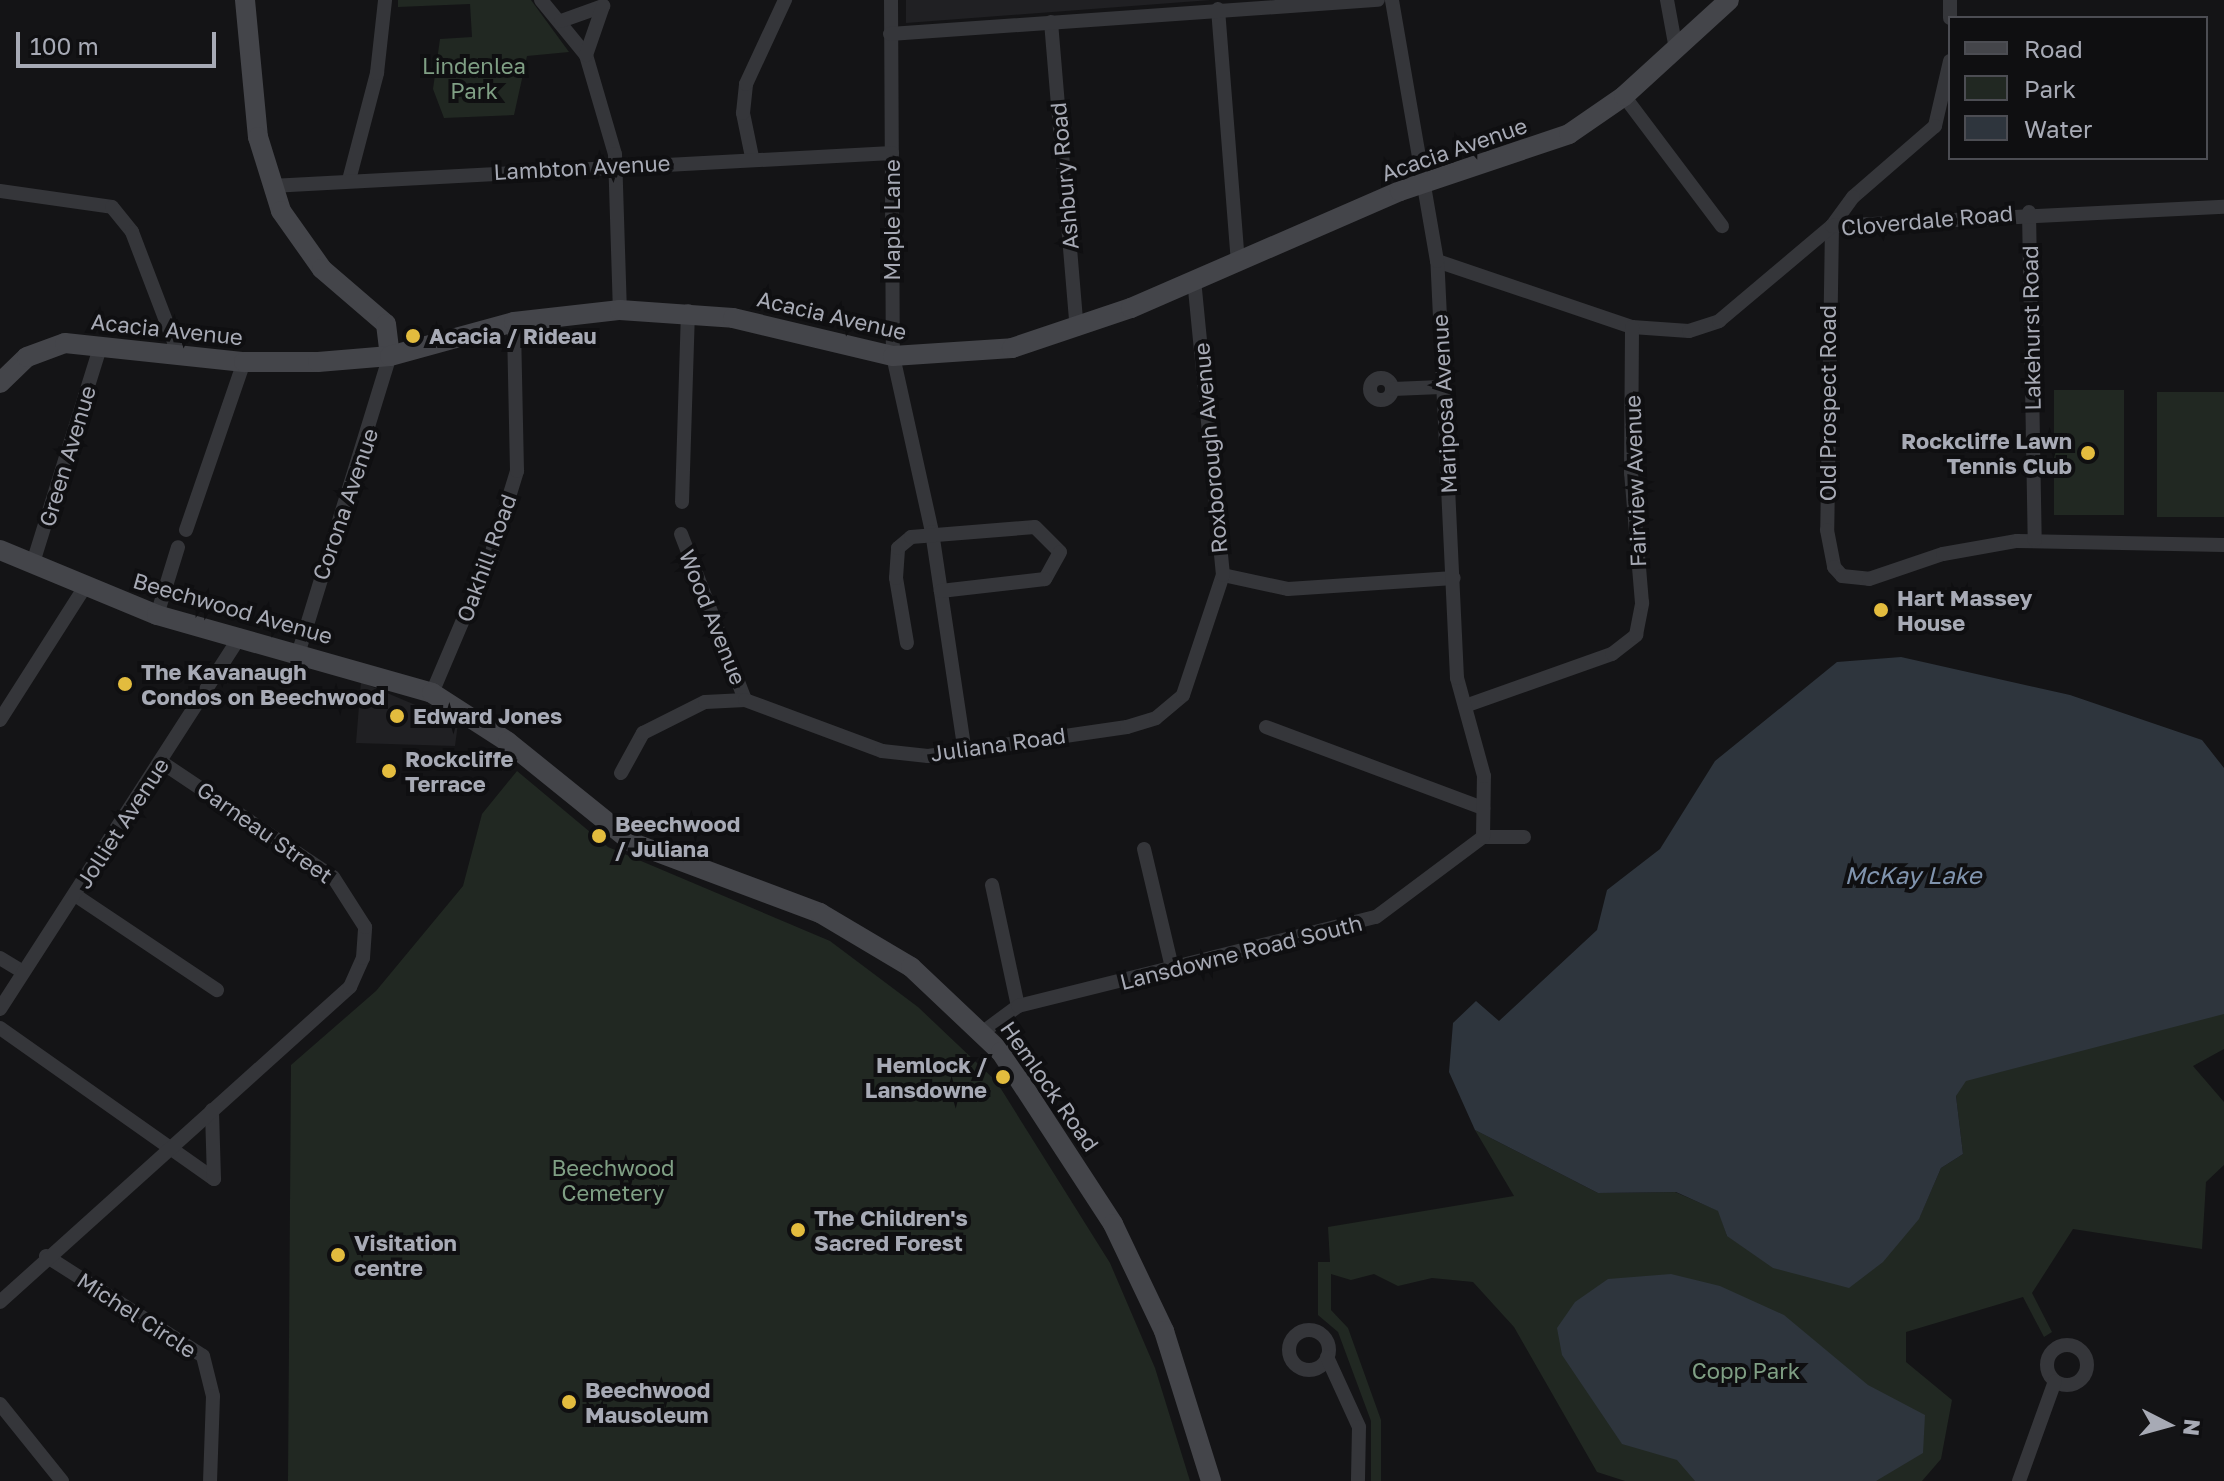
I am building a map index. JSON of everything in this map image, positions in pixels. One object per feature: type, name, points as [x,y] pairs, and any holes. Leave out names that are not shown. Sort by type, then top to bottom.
[{"type":"street","points":[[245,0],[252,101],[271,186],[305,250],[386,324],[390,356]]},
{"type":"street","points":[[349,180],[377,73],[385,0]]},
{"type":"street","points":[[541,0],[586,55],[616,165],[620,310]]},
{"type":"street","points":[[752,157],[743,113],[746,84],[785,0]]},
{"type":"street","name":"Maple Lane","points":[[891,0],[893,356],[932,532],[965,753]]},
{"type":"street","points":[[890,34],[1378,0]]},
{"type":"street","name":"Mariposa Avenue","points":[[1392,0],[1419,184],[1437,261],[1457,678],[1482,764],[1483,808]]},
{"type":"street","points":[[1667,0],[1667,30],[1676,49]]},
{"type":"street","name":"Acacia Avenue","points":[[0,383],[40,349],[101,345],[244,362],[390,356],[514,322],[620,310],[688,311],[893,356],[983,353],[1077,329],[1419,184],[1569,134],[1624,96],[1729,0]]},
{"type":"street","points":[[561,21],[606,3]]},
{"type":"street","points":[[586,55],[606,3]]},
{"type":"street","points":[[1218,9],[1238,263]]},
{"type":"street","name":"Ashbury Road","points":[[1051,22],[1077,329]]},
{"type":"street","points":[[1832,226],[1853,197],[1935,126],[1948,70]]},
{"type":"street","points":[[1624,96],[1722,226]]},
{"type":"street","name":"Lambton Avenue","points":[[271,186],[752,157],[892,153]]},
{"type":"street","points":[[0,191],[112,207],[132,232],[179,355]]},
{"type":"street","name":"Cloverdale Road","points":[[1437,261],[1632,327],[1689,331],[1719,321],[1832,226],[2029,212],[2224,207]]},
{"type":"street","name":"Lakehurst Road","points":[[2029,212],[2035,540]]},
{"type":"street","name":"Old Prospect Road","points":[[1832,226],[1827,530],[1842,576],[1869,579],[1943,554],[2035,540]]},
{"type":"street","name":"Roxborough Avenue","points":[[1194,280],[1223,575],[1288,589],[1454,578]]},
{"type":"street","points":[[682,502],[688,311]]},
{"type":"street","name":"Oakhill Road","points":[[432,693],[493,549],[517,471],[514,322]]},
{"type":"street","name":"Fairview Avenue","points":[[1465,706],[1612,654],[1636,635],[1642,603],[1631,473],[1632,327]]},
{"type":"street","name":"Green Avenue","points":[[32,566],[101,345]]},
{"type":"street","name":"Corona Avenue","points":[[299,651],[390,356]]},
{"type":"street","points":[[186,530],[244,362]]},
{"type":"street","points":[[1393,389],[1441,387]]},
{"type":"street","points":[[907,643],[898,548],[932,532],[1035,527],[1060,552],[1045,579],[941,591]]},
{"type":"street","name":"Wood Avenue","points":[[681,534],[745,700]]},
{"type":"street","points":[[2035,540],[2224,545]]},
{"type":"street","points":[[157,615],[178,547]]},
{"type":"street","name":"Beechwood Avenue","points":[[0,550],[84,588],[157,615],[299,651],[432,693],[508,742],[604,824]]},
{"type":"street","name":"Juliana Road","points":[[621,773],[643,733],[673,712],[745,700],[882,751],[965,753],[1156,718],[1183,695],[1223,575]]},
{"type":"street","points":[[0,720],[84,588]]},
{"type":"street","name":"Jolliet Avenue","points":[[0,1009],[240,636]]},
{"type":"street","points":[[1266,727],[1483,808],[1483,837],[1524,837]]},
{"type":"street","name":"Garneau Street","points":[[161,762],[333,877],[365,927],[363,958],[350,987],[212,1110]]},
{"type":"street","name":"Hemlock Road","points":[[604,824],[676,864],[820,913],[869,939],[983,1032],[1046,1114],[1113,1224],[1164,1331],[1211,1481]]},
{"type":"street","name":"Lansdowne Road South","points":[[983,1032],[1018,1006],[1173,972],[1376,917],[1483,837]]},
{"type":"street","points":[[1144,849],[1173,972]]},
{"type":"street","points":[[992,885],[1018,1006]]},
{"type":"street","points":[[75,895],[217,990]]},
{"type":"street","points":[[0,958],[22,971]]},
{"type":"street","points":[[0,1028],[214,1179],[212,1110]]},
{"type":"street","points":[[0,1302],[46,1256],[212,1110]]},
{"type":"street","name":"Michel Circle","points":[[46,1256],[203,1356],[213,1396],[210,1481]]},
{"type":"street","points":[[1327,1357],[1359,1427],[1358,1481]]},
{"type":"street","points":[[2019,1481],[2055,1381]]},
{"type":"street","points":[[0,1404],[62,1481]]},
{"type":"shaded area","points":[[906,0],[1211,0],[906,23]]},
{"type":"shaded area","points":[[361,682],[458,723],[455,746],[356,743]]},
{"type":"green space","name":"Lindenlea Park","points":[[398,0],[531,0],[569,52],[527,56],[514,115],[444,118],[433,89],[440,39],[472,37],[470,4],[398,7]]},
{"type":"green space","name":"Rockcliffe Lawn Tennis Club","points":[[2054,390],[2124,390],[2124,515],[2054,515]]},
{"type":"green space","points":[[2157,392],[2224,392],[2224,517],[2157,517]]},
{"type":"green space","name":"Beechwood Cemetery","points":[[517,771],[608,847],[830,941],[918,1007],[996,1081],[1110,1263],[1155,1368],[1190,1481],[288,1481],[291,1065],[376,991],[463,886],[482,814]]},
{"type":"green space","name":"Copp Park","points":[[2224,1000],[2224,1049],[2193,1066],[2224,1102],[2224,1165],[2206,1182],[2202,1249],[2073,1229],[2032,1293],[2052,1332],[2044,1337],[2023,1297],[1906,1332],[1906,1362],[1952,1400],[1941,1459],[1922,1481],[1625,1481],[1597,1472],[1514,1327],[1473,1282],[1432,1278],[1398,1286],[1374,1274],[1351,1280],[1331,1274],[1331,1310],[1348,1328],[1381,1420],[1381,1481],[1371,1481],[1371,1421],[1338,1332],[1318,1315],[1318,1262],[1330,1262],[1328,1227],[1514,1196],[1475,1130],[1598,1193],[1675,1192],[1719,1211],[1727,1236],[1920,1216],[1941,1168],[1963,1154],[1956,1096],[1964,1066]]},
{"type":"water","name":"McKay Lake","points":[[1901,657],[2070,695],[2202,740],[2224,768],[2224,1014],[1966,1081],[1956,1096],[1963,1154],[1941,1168],[1919,1219],[1883,1262],[1849,1288],[1773,1268],[1727,1236],[1718,1211],[1676,1192],[1598,1193],[1475,1130],[1449,1072],[1453,1023],[1476,1001],[1499,1021],[1597,930],[1607,890],[1660,849],[1715,761],[1837,662]]},
{"type":"water","points":[[1671,1274],[1720,1286],[1784,1315],[1868,1385],[1925,1415],[1923,1453],[1876,1481],[1695,1481],[1677,1460],[1622,1444],[1562,1355],[1557,1328],[1575,1302],[1608,1279]]},
{"type":"place","name":"Acacia / Rideau","points":[[413,336]]},
{"type":"place","name":"Rockcliffe Lawn Tennis Club","points":[[2088,453]]},
{"type":"place","name":"Hart Massey House","points":[[1881,610]]},
{"type":"place","name":"The Kavanaugh Condos on Beechwood","points":[[125,684]]},
{"type":"place","name":"Edward Jones","points":[[397,716]]},
{"type":"place","name":"Rockcliffe Terrace","points":[[389,771]]},
{"type":"place","name":"Beechwood / Juliana","points":[[599,836]]},
{"type":"place","name":"Hemlock / Lansdowne","points":[[1003,1077]]},
{"type":"place","name":"The Children's Sacred Forest","points":[[798,1230]]},
{"type":"place","name":"Visitation centre","points":[[338,1255]]},
{"type":"place","name":"Beechwood Mausoleum","points":[[569,1402]]}]
